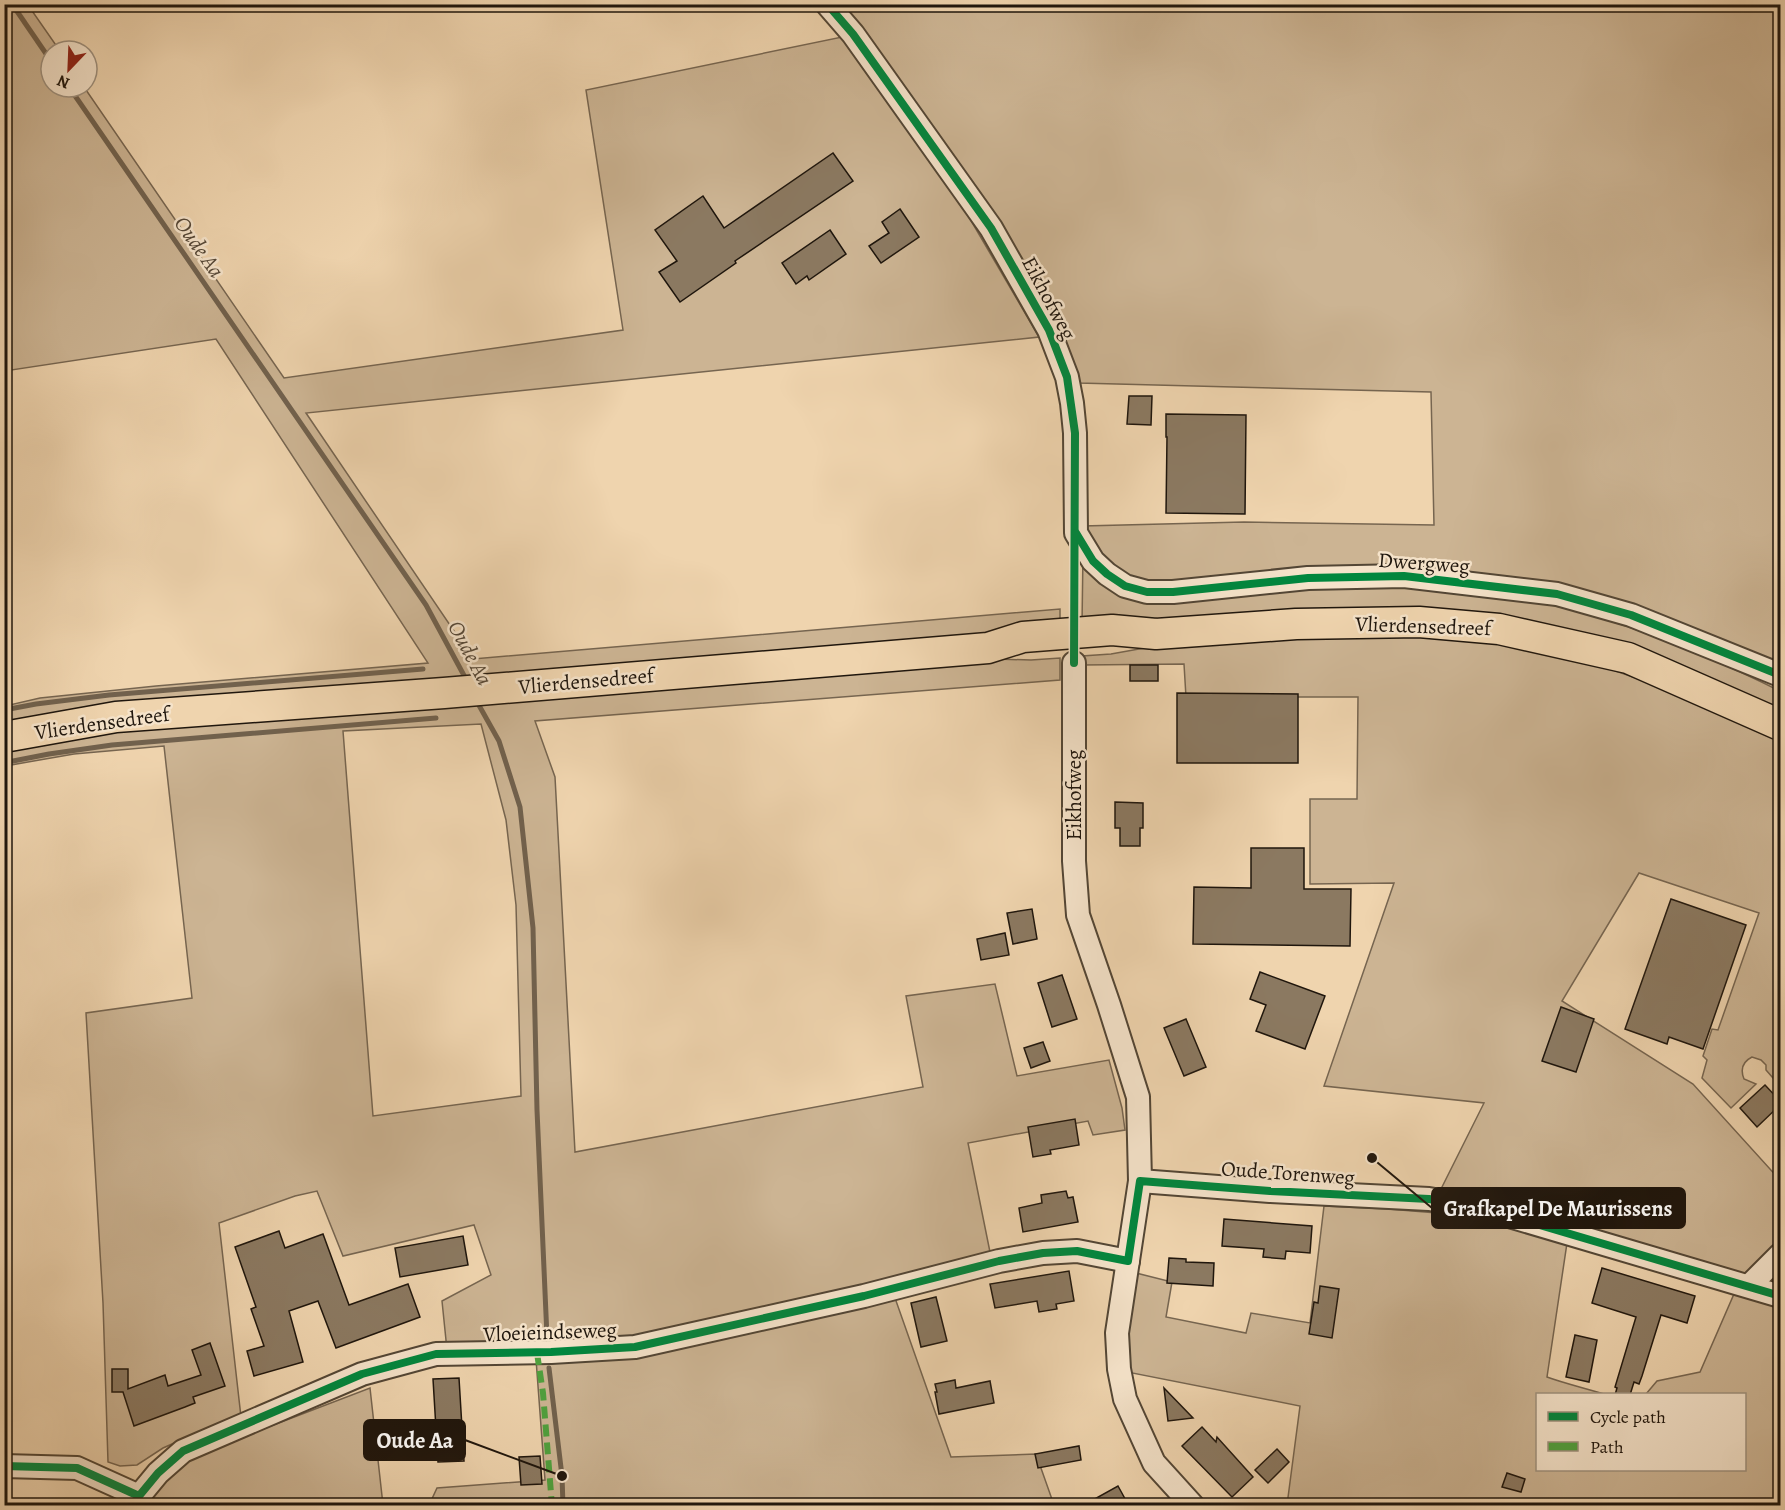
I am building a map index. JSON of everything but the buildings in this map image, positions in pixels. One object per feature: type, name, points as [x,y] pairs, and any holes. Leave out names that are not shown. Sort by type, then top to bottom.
[{"type":"main road","name":"Vlierdensedreef","points":[[4,737],[116,717],[444,693],[988,648],[1023,637],[1053,634],[1112,630],[1156,634],[1296,624],[1408,622],[1498,629],[1628,658],[1780,725]]},
{"type":"street","name":"Eikhofweg","points":[[827,4],[853,34],[991,228],[1049,330],[1067,377],[1076,433],[1076,533]]},
{"type":"street","name":"Dwergweg","points":[[1076,533],[1093,561],[1107,574],[1125,586],[1147,592],[1173,592],[1308,578],[1404,576],[1557,594],[1631,615],[1780,675]]},
{"type":"street","name":"Eikhofweg","points":[[1074,663],[1074,861],[1078,915],[1138,1097],[1140,1181],[1117,1333],[1119,1369],[1125,1399],[1155,1463],[1193,1506]]},
{"type":"street","name":"Oude Torenweg","points":[[1140,1181],[1270,1191],[1429,1199],[1482,1208],[1780,1296]]},
{"type":"street","name":"Vloeieindseweg","points":[[4,1466],[77,1468],[137,1501],[158,1473],[183,1451],[362,1374],[436,1354],[551,1352],[635,1347],[864,1296],[999,1261],[1043,1253],[1077,1251],[1128,1261]]},
{"type":"street","points":[[1749,1286],[1780,1255]]},
{"type":"shaded area","points":[[5,5],[28,5],[52,39],[39,39],[39,99],[92,99],[284,378],[623,330],[586,90],[842,37],[966,212],[1039,337],[306,413],[473,659],[1060,609],[1060,627],[5,724],[5,706],[40,698],[428,663],[216,339],[5,371]]},
{"type":"shaded area","points":[[841,5],[1780,5],[1780,669],[1611,601],[1251,576],[1149,582],[1132,578],[1104,560],[1083,526],[1244,522],[1434,525],[1431,392],[1078,383]]},
{"type":"shaded area","points":[[1083,553],[1106,579],[1265,590],[1408,587],[1454,590],[1549,604],[1651,635],[1780,691],[1780,717],[1558,634],[1082,625]]},
{"type":"shaded area","points":[[1370,633],[1497,643],[1604,667],[1665,688],[1780,741],[1780,1086],[1766,1070],[1766,1065],[1761,1060],[1752,1057],[1744,1064],[1742,1072],[1744,1079],[1756,1084],[1731,1108],[1702,1078],[1707,1060],[1703,1056],[1712,1029],[1718,1030],[1759,913],[1639,873],[1562,1001],[1693,1084],[1780,1180],[1780,1246],[1748,1273],[1735,1274],[1437,1197],[1484,1103],[1324,1086],[1394,883],[1310,884],[1310,799],[1357,799],[1358,697],[1186,697],[1184,664],[1082,665],[1082,656],[1111,654],[1150,647]]},
{"type":"shaded area","points":[[1060,658],[1060,680],[535,721],[555,777],[575,1152],[923,1087],[906,996],[995,984],[1017,1076],[1109,1060],[1122,1108],[1125,1130],[1093,1135],[1088,1121],[968,1143],[991,1257],[631,1337],[447,1350],[442,1301],[491,1275],[474,1225],[343,1256],[317,1191],[295,1196],[219,1223],[241,1417],[163,1448],[137,1465],[120,1466],[108,1462],[103,1303],[86,1013],[192,998],[164,746],[74,754],[5,766],[5,746],[63,735],[996,659]],"holes":[[[481,724],[506,820],[516,905],[521,1096],[373,1116],[343,731]]]},
{"type":"shaded area","points":[[1324,1206],[1474,1216],[1567,1243],[1547,1377],[1600,1393],[1536,1393],[1536,1471],[1746,1471],[1746,1393],[1647,1393],[1657,1381],[1700,1372],[1734,1294],[1780,1308],[1780,1505],[1287,1505],[1300,1406],[1127,1372],[1127,1309],[1132,1272],[1172,1282],[1166,1317],[1246,1333],[1251,1313],[1310,1323]]},
{"type":"shaded area","points":[[895,1298],[951,1457],[1036,1454],[1054,1505],[387,1506],[430,1503],[437,1488],[545,1480],[536,1359]]},
{"type":"shaded area","points":[[370,1388],[383,1505],[149,1506],[157,1486],[183,1462]]},
{"type":"waterway","name":"Oude Aa","points":[[12,4],[39,43]]},
{"type":"waterway","name":"Oude Aa","points":[[77,99],[426,605],[467,681]]},
{"type":"waterway","points":[[4,710],[109,695],[423,669]]},
{"type":"waterway","name":"Oude Aa","points":[[476,700],[499,741],[520,807],[533,928],[537,1110],[547,1337]]},
{"type":"waterway","points":[[8,762],[112,745],[436,718]]},
{"type":"waterway","name":"Oude Aa","points":[[549,1368],[562,1476],[563,1506]]},
{"type":"marked path","points":[[537,1353],[543,1393],[552,1506]]},
{"type":"cycle path","points":[[827,4],[853,34],[991,228],[1049,330],[1067,377],[1075,433],[1074,663]]},
{"type":"cycle path","points":[[1076,533],[1093,561],[1107,574],[1125,586],[1147,592],[1173,592],[1308,578],[1404,576],[1557,594],[1631,615],[1780,675]]},
{"type":"cycle path","points":[[4,1466],[77,1468],[139,1496],[158,1473],[183,1451],[362,1374],[436,1354],[551,1352],[635,1347],[864,1296],[999,1261],[1043,1253],[1077,1251],[1128,1261],[1140,1181],[1270,1191],[1429,1199],[1482,1208],[1780,1296]]},
{"type":"place","name":"Grafkapel De Maurissens","points":[[1372,1158]]},
{"type":"place","name":"Oude Aa","points":[[562,1476]]}]
